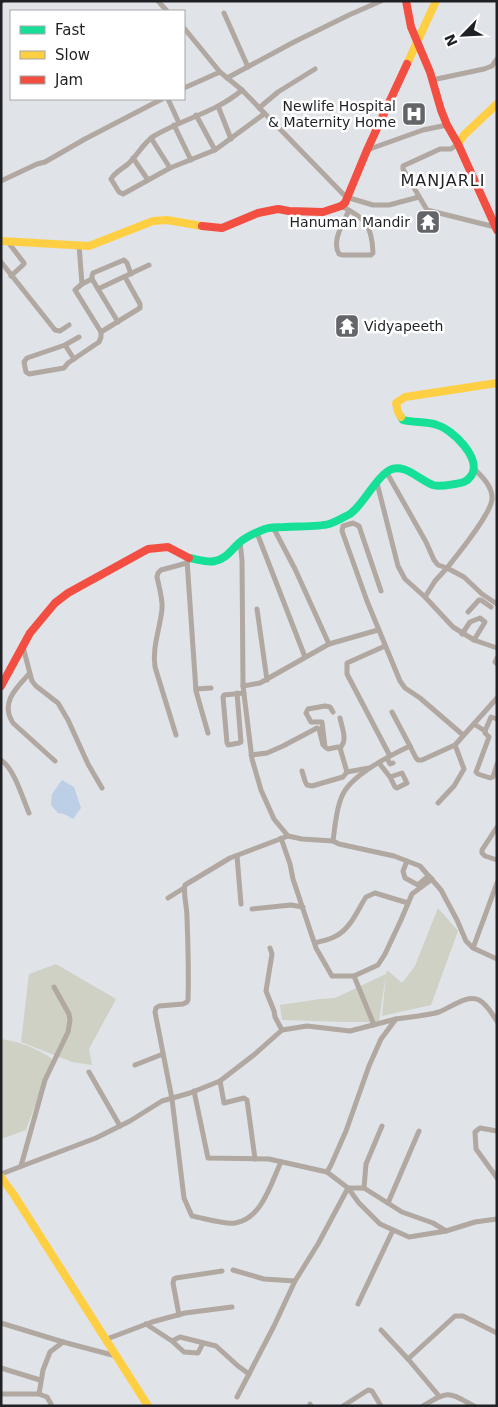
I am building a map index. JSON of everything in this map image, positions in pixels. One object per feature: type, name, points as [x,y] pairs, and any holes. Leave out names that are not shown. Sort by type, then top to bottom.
[{"type":"street","points":[[227,78],[294,42],[381,1]]},
{"type":"street","points":[[406,1],[412,27],[441,110],[496,228]]},
{"type":"street","points":[[4,242],[89,246],[153,221],[167,220],[197,226],[222,228],[258,213],[278,209],[289,212],[323,212],[341,206],[436,1]]},
{"type":"street","points":[[224,13],[248,67]]},
{"type":"street","points":[[185,29],[220,72],[242,90],[346,197],[373,205],[388,205],[419,197]]},
{"type":"street","points":[[432,80],[484,69],[492,66],[497,59]]},
{"type":"street","points":[[259,108],[278,92],[315,69]]},
{"type":"street","points":[[185,88],[220,72]]},
{"type":"street","points":[[242,90],[227,102],[196,115],[151,138],[113,176],[111,180],[118,192],[123,194],[170,168],[215,150],[264,114]]},
{"type":"street","points":[[1,181],[45,162],[84,139],[160,100]]},
{"type":"street","points":[[168,100],[191,160]]},
{"type":"street","points":[[496,228],[427,210],[403,166],[440,149],[452,149],[497,104]]},
{"type":"street","points":[[218,106],[232,139]]},
{"type":"street","points":[[196,115],[215,150]]},
{"type":"street","points":[[367,150],[423,130],[447,125]]},
{"type":"street","points":[[151,138],[170,168]]},
{"type":"street","points":[[133,158],[148,180]]},
{"type":"street","points":[[341,206],[358,214],[367,225],[372,242],[373,253],[371,255],[342,255],[336,250],[336,241],[349,210]]},
{"type":"street","points":[[4,242],[24,263],[11,276]]},
{"type":"street","points":[[78,245],[82,284]]},
{"type":"street","points":[[79,337],[65,345],[27,358],[24,362],[26,372],[29,374],[61,369],[99,342],[102,332],[140,309],[141,306],[128,275],[127,263],[124,260],[93,273],[92,276],[118,322]]},
{"type":"street","points":[[1,262],[55,330],[60,332],[69,325]]},
{"type":"street","points":[[98,289],[149,265]]},
{"type":"street","points":[[92,279],[82,284],[75,291],[102,332]]},
{"type":"street","points":[[65,345],[74,359]]},
{"type":"street","points":[[176,735],[153,658],[162,607],[157,578],[158,573],[186,560],[215,561],[225,557],[240,542],[267,528],[330,524],[351,513],[377,482],[394,469],[411,472],[433,485],[462,483],[472,476],[474,462],[459,440],[438,425],[403,420],[398,412],[396,403],[405,397],[415,395],[497,383]]},
{"type":"street","points":[[424,597],[479,526],[492,501],[492,492],[483,476],[474,469]]},
{"type":"street","points":[[387,473],[426,542],[434,560],[438,565],[464,577],[493,606]]},
{"type":"street","points":[[377,482],[400,572],[405,579],[462,634],[497,648]]},
{"type":"street","points":[[381,591],[359,526],[354,523],[343,526],[342,531],[378,630],[400,681],[405,688],[420,698],[464,735]]},
{"type":"street","points":[[273,527],[295,569],[329,644]]},
{"type":"street","points":[[257,533],[306,657]]},
{"type":"street","points":[[240,542],[242,560],[243,686],[252,755],[262,790],[274,819],[288,836]]},
{"type":"street","points":[[1,686],[30,633],[54,603],[68,593],[148,549],[168,547],[186,560],[196,689],[208,733]]},
{"type":"street","points":[[468,612],[479,600],[493,606]]},
{"type":"street","points":[[257,610],[267,680]]},
{"type":"street","points":[[462,634],[470,622],[480,618],[485,621],[474,640]]},
{"type":"street","points":[[243,686],[267,680],[329,644],[378,630]]},
{"type":"street","points":[[23,646],[32,681],[58,703],[102,788]]},
{"type":"street","points":[[385,646],[347,663],[346,670],[389,757],[390,764],[393,763]]},
{"type":"street","points":[[497,658],[495,662],[497,664]]},
{"type":"street","points":[[29,674],[14,691],[7,709],[8,717],[55,761]]},
{"type":"street","points":[[196,689],[211,688]]},
{"type":"street","points":[[237,693],[241,742],[240,744],[228,745],[223,697],[224,695],[237,693],[244,692]]},
{"type":"street","points":[[392,712],[416,758],[422,760],[460,741],[497,698]]},
{"type":"street","points":[[332,712],[330,707],[325,706],[308,709],[306,713],[310,722],[322,722],[325,747],[328,749],[340,748],[344,744],[340,718]]},
{"type":"street","points":[[485,711],[494,718],[485,731]]},
{"type":"street","points":[[474,724],[485,731],[489,737],[476,772],[490,778],[497,764]]},
{"type":"street","points":[[252,755],[268,753],[317,728],[324,747]]},
{"type":"street","points":[[438,803],[454,786],[464,769],[455,745]]},
{"type":"street","points":[[333,841],[341,797],[349,787],[370,768],[410,746]]},
{"type":"street","points":[[340,748],[347,772]]},
{"type":"street","points":[[1,760],[11,771],[29,813]]},
{"type":"street","points":[[379,763],[390,777]]},
{"type":"street","points":[[302,771],[304,781],[312,786],[342,777],[347,772],[370,768]]},
{"type":"street","points":[[497,827],[482,853],[497,860]]},
{"type":"street","points":[[168,898],[187,884],[237,856],[280,838],[288,836],[333,841],[338,844],[394,856],[420,866],[441,890],[466,941],[473,948],[497,959]]},
{"type":"street","points":[[280,838],[316,948],[332,976],[354,976],[378,965],[390,946],[412,894],[431,878]]},
{"type":"street","points":[[237,856],[241,904]]},
{"type":"street","points":[[407,861],[403,876],[405,878],[418,885],[426,878],[431,878]]},
{"type":"street","points":[[473,948],[497,883]]},
{"type":"street","points":[[184,888],[189,964],[188,1000],[185,1004],[159,1006],[155,1012],[172,1098],[184,1198],[188,1210],[192,1216],[234,1224],[256,1212],[280,1162]]},
{"type":"street","points":[[315,943],[344,932],[369,895],[374,893],[408,903]]},
{"type":"street","points":[[252,909],[291,905],[303,907]]},
{"type":"street","points":[[270,948],[272,954],[266,991],[275,1017],[282,1030]]},
{"type":"street","points":[[354,976],[374,1024]]},
{"type":"street","points":[[21,1166],[46,1080],[68,1032],[70,1014],[54,987]]},
{"type":"street","points":[[148,1406],[118,1356],[1,1176],[21,1166],[96,1138],[162,1101],[194,1092],[220,1081],[256,1054],[282,1030],[307,1026],[350,1031],[396,1019],[440,1011],[472,998],[485,1005],[497,1021]]},
{"type":"street","points":[[327,1172],[346,1131],[369,1066],[381,1039],[396,1019]]},
{"type":"street","points":[[135,1066],[163,1054]]},
{"type":"street","points":[[89,1072],[120,1126]]},
{"type":"street","points":[[220,1081],[224,1103],[244,1098],[247,1100],[255,1159]]},
{"type":"street","points":[[194,1092],[208,1158],[269,1159],[327,1172],[348,1188],[359,1204],[380,1224],[409,1237],[446,1231],[475,1222],[497,1219]]},
{"type":"street","points":[[364,1188],[366,1164],[382,1126]]},
{"type":"street","points":[[497,1131],[480,1128],[475,1132],[475,1139],[476,1149],[497,1178]]},
{"type":"street","points":[[388,1203],[419,1131]]},
{"type":"street","points":[[348,1188],[364,1188],[402,1212],[433,1222],[446,1231]]},
{"type":"street","points":[[237,1397],[274,1326],[295,1280],[318,1244],[348,1188]]},
{"type":"street","points":[[358,1304],[392,1230]]},
{"type":"street","points":[[233,1270],[264,1280],[295,1280]]},
{"type":"street","points":[[179,1314],[174,1279],[222,1271]]},
{"type":"street","points":[[107,1339],[179,1314],[232,1307]]},
{"type":"street","points":[[408,1359],[454,1316],[463,1316],[497,1332]]},
{"type":"street","points":[[1,1323],[118,1356]]},
{"type":"street","points":[[146,1324],[172,1340],[184,1352],[198,1353],[204,1343]]},
{"type":"street","points":[[381,1330],[439,1396]]},
{"type":"street","points":[[172,1340],[180,1337],[216,1346],[249,1374]]},
{"type":"street","points":[[39,1394],[40,1380],[50,1352],[63,1342]]},
{"type":"street","points":[[1,1368],[40,1380]]},
{"type":"street","points":[[343,1406],[368,1390],[372,1391],[381,1406]]},
{"type":"street","points":[[1,1394],[39,1394],[48,1397],[52,1404],[51,1406]]},
{"type":"street","points":[[423,1406],[444,1394],[450,1394],[474,1406]]},
{"type":"shaded area","points":[[438,908],[458,931],[431,1005],[382,1016],[387,970],[402,983],[415,966]]},
{"type":"shaded area","points":[[56,964],[116,999],[89,1049],[92,1065],[72,1062],[21,1042],[29,974]]},
{"type":"shaded area","points":[[386,974],[379,1021],[282,1020],[280,1005],[335,998]]},
{"type":"shaded area","points":[[1,1039],[28,1046],[52,1059],[26,1130],[1,1139]]},
{"type":"water","points":[[62,780],[74,787],[81,808],[73,819],[58,813],[51,805],[52,794]]},
{"type":"traffic: fast","points":[[189,558],[209,562],[219,560],[239,543],[267,528],[319,526],[334,522],[355,510],[378,480],[388,471],[394,469],[399,468],[411,472],[436,486],[460,483],[466,481],[471,476],[474,469],[473,461],[458,438],[437,425],[403,420],[401,417]]},
{"type":"traffic: slow","points":[[407,64],[436,1]]},
{"type":"traffic: slow","points":[[458,144],[464,135],[497,104]]},
{"type":"traffic: slow","points":[[1,241],[89,246],[153,221],[167,220],[202,226]]},
{"type":"traffic: slow","points":[[401,417],[396,403],[405,397],[497,383]]},
{"type":"traffic: slow","points":[[1,1177],[148,1406]]},
{"type":"traffic: jam","points":[[406,1],[411,27],[430,72],[441,110],[497,230]]},
{"type":"traffic: jam","points":[[202,226],[222,228],[258,213],[278,209],[323,212],[345,203],[407,64]]},
{"type":"traffic: jam","points":[[1,686],[30,633],[55,603],[68,593],[148,549],[168,547],[189,558]]},
{"type":"place","name":"Newlife Hospital & Maternity Home","points":[[414,114]]},
{"type":"place","name":"Hanuman Mandir","points":[[428,222]]},
{"type":"place","name":"Vidyapeeth","points":[[347,326]]},
{"type":"district","name":"MANJARLI","points":[[443,180]]}]
